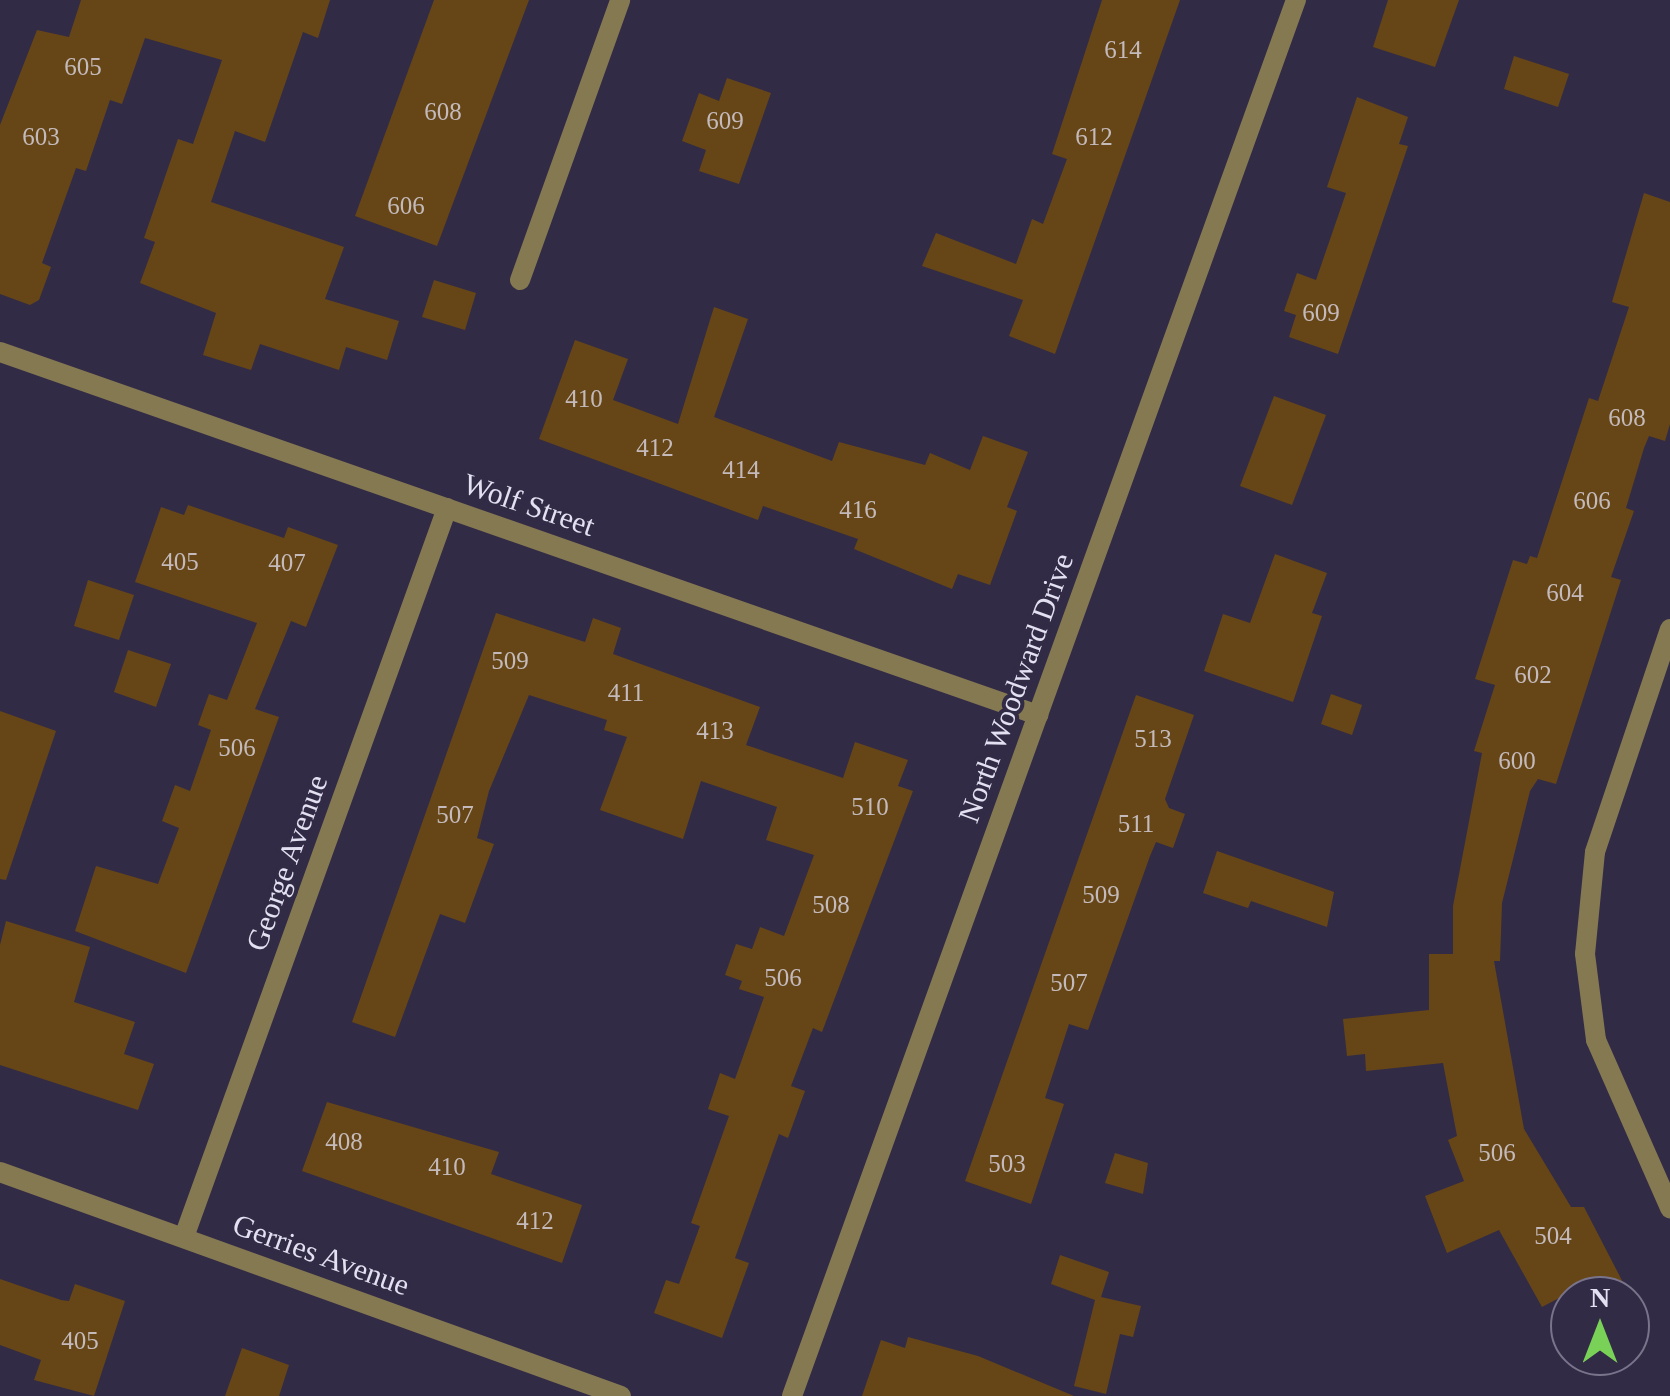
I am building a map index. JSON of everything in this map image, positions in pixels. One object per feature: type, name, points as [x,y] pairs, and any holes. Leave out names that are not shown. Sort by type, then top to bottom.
[{"type":"street","points":[[520,280],[620,0]]},
{"type":"street","name":"North Woodward Drive","points":[[792,1396],[1296,0]]},
{"type":"street","name":"Wolf Street","points":[[0,352],[1038,715]]},
{"type":"street","name":"George Avenue","points":[[184,1237],[447,508]]},
{"type":"street","points":[[1670,629],[1595,852],[1585,954],[1596,1040],[1670,1208]]},
{"type":"street","name":"Gerries Avenue","points":[[0,1172],[621,1396]]},
{"type":"building","points":[[81,0],[330,0],[318,38],[303,32],[265,142],[235,131],[211,202],[344,247],[325,299],[399,321],[387,360],[346,347],[339,370],[260,344],[251,370],[203,355],[216,313],[140,283],[155,242],[144,238],[178,139],[193,144],[222,60],[145,38],[122,104],[110,100],[86,171],[76,168],[42,263],[51,267],[39,300],[30,305],[0,294],[0,125],[37,30],[69,37]]},
{"type":"building","points":[[434,0],[529,0],[437,246],[355,216]]},
{"type":"building","points":[[1102,0],[1180,0],[1055,354],[1009,336],[1023,300],[922,266],[936,233],[1016,264],[1032,219],[1043,224],[1067,159],[1052,154]]},
{"type":"building","points":[[1388,0],[1459,0],[1435,67],[1373,47]]},
{"type":"building","points":[[1514,56],[1569,74],[1558,107],[1504,89]]},
{"type":"building","points":[[727,78],[771,93],[739,184],[699,171],[706,150],[682,141],[699,93],[719,101]]},
{"type":"building","points":[[1357,97],[1408,117],[1399,144],[1408,146],[1338,354],[1289,337],[1296,315],[1284,311],[1297,273],[1316,280],[1346,193],[1327,187]]},
{"type":"building","points":[[1644,193],[1670,202],[1670,424],[1665,441],[1649,436],[1644,448],[1626,508],[1634,511],[1611,577],[1621,580],[1556,784],[1538,779],[1530,791],[1502,903],[1500,961],[1494,961],[1524,1129],[1571,1207],[1584,1207],[1620,1276],[1550,1276],[1550,1303],[1542,1307],[1499,1230],[1447,1253],[1425,1196],[1464,1181],[1448,1140],[1457,1136],[1443,1063],[1366,1071],[1365,1054],[1347,1056],[1343,1019],[1429,1010],[1429,954],[1453,954],[1453,906],[1482,753],[1474,751],[1495,685],[1475,679],[1513,560],[1527,564],[1530,556],[1537,558],[1589,398],[1598,401],[1629,307],[1612,302]]},
{"type":"building","points":[[434,280],[476,293],[465,330],[422,317]]},
{"type":"building","points":[[714,307],[748,319],[714,417],[832,461],[839,442],[925,465],[930,453],[970,470],[983,436],[1028,452],[1007,507],[1017,511],[990,585],[958,574],[952,589],[854,549],[858,539],[763,506],[758,520],[539,439],[575,340],[628,359],[613,400],[678,424]]},
{"type":"building","points":[[1274,396],[1326,415],[1292,505],[1240,486]]},
{"type":"building","points":[[188,505],[284,538],[288,527],[338,545],[306,627],[291,621],[255,709],[279,717],[186,973],[75,931],[96,866],[158,884],[179,828],[162,821],[175,785],[190,791],[211,730],[198,725],[209,694],[227,700],[257,623],[135,582],[161,507],[184,515]]},
{"type":"building","points":[[1275,554],[1327,573],[1312,613],[1322,616],[1293,702],[1204,671],[1223,614],[1250,623]]},
{"type":"building","points":[[88,580],[134,595],[119,640],[74,626]]},
{"type":"building","points":[[496,613],[585,642],[593,618],[621,628],[613,654],[760,707],[746,745],[843,778],[855,742],[908,760],[898,786],[913,791],[822,1032],[813,1028],[791,1086],[805,1091],[788,1138],[779,1134],[735,1258],[749,1263],[722,1338],[654,1313],[666,1280],[679,1284],[700,1226],[691,1223],[729,1116],[708,1109],[720,1073],[735,1079],[764,997],[739,989],[742,981],[725,975],[736,944],[752,949],[760,927],[784,936],[814,855],[766,840],[777,807],[701,781],[683,839],[600,810],[627,737],[604,730],[607,720],[529,695],[489,791],[477,838],[494,844],[465,923],[440,914],[395,1037],[352,1022]]},
{"type":"building","points":[[128,650],[171,664],[156,707],[114,692]]},
{"type":"building","points":[[1331,694],[1362,705],[1352,735],[1321,724]]},
{"type":"building","points":[[1136,695],[1194,715],[1165,799],[1169,808],[1185,814],[1173,848],[1156,842],[1088,1030],[1069,1024],[1045,1098],[1064,1104],[1031,1204],[965,1181]]},
{"type":"building","points":[[0,711],[56,731],[6,880],[0,879]]},
{"type":"building","points":[[1217,851],[1334,892],[1327,927],[1251,901],[1248,908],[1203,893]]},
{"type":"building","points":[[6,921],[90,947],[74,1002],[135,1022],[124,1054],[154,1064],[138,1110],[0,1065],[0,945]]},
{"type":"building","points":[[327,1102],[499,1152],[491,1174],[582,1205],[562,1263],[302,1171]]},
{"type":"building","points":[[1115,1153],[1148,1163],[1143,1194],[1105,1183]]},
{"type":"building","points":[[1060,1255],[1109,1272],[1101,1297],[1141,1306],[1133,1337],[1120,1334],[1106,1394],[1074,1386],[1095,1300],[1051,1284]]},
{"type":"building","points":[[0,1279],[61,1300],[69,1301],[75,1284],[125,1301],[94,1396],[34,1380],[41,1360],[0,1345]]},
{"type":"building","points":[[908,1337],[978,1356],[1074,1396],[862,1396],[881,1340],[905,1348]]},
{"type":"building","points":[[242,1348],[289,1365],[279,1396],[225,1396]]}]
